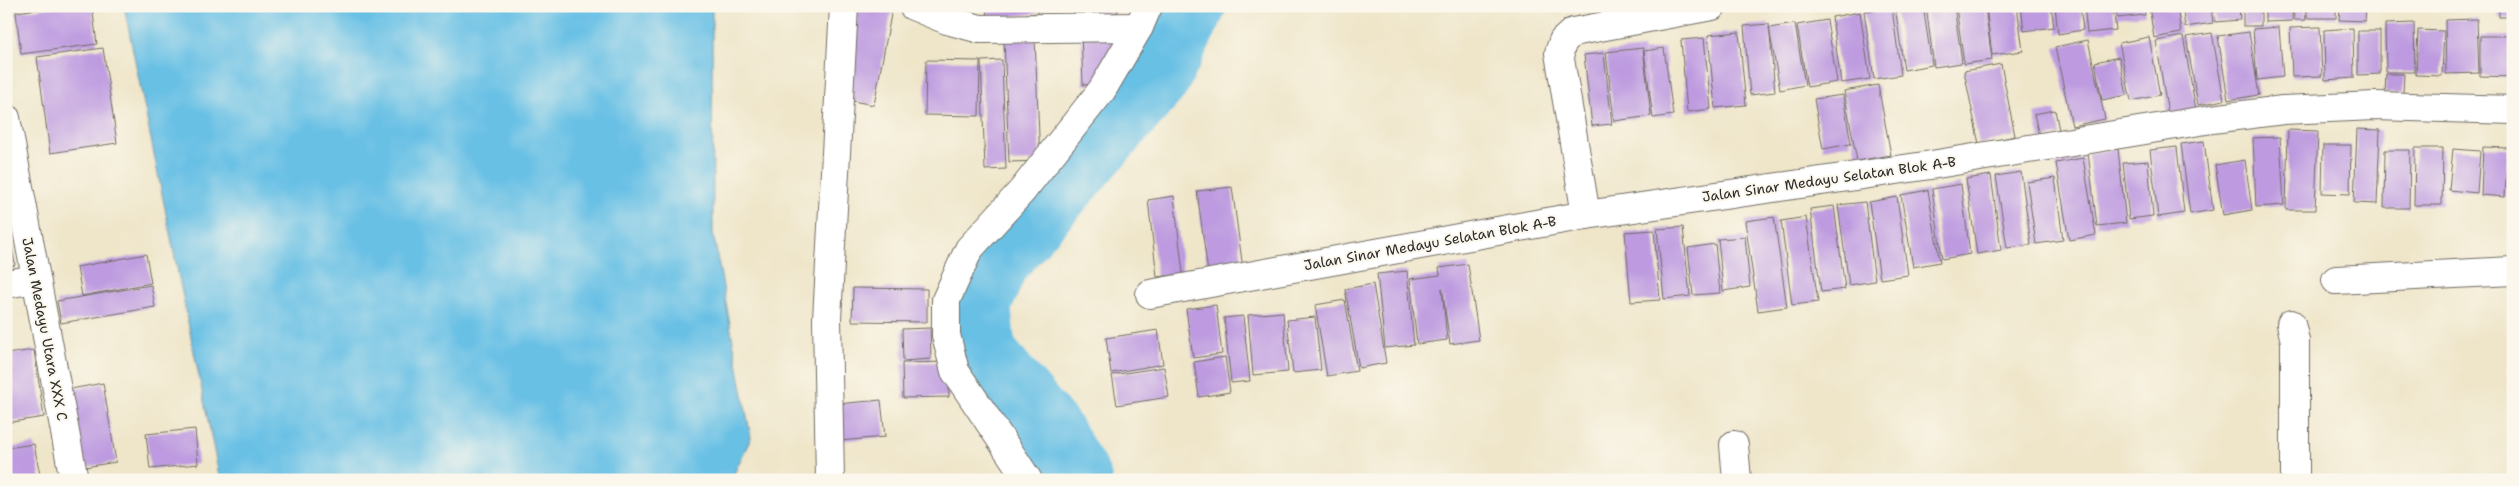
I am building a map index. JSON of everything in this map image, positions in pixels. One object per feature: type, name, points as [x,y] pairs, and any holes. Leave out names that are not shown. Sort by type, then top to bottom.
[{"type":"street","points":[[830,480],[827,319],[844,6]]},
{"type":"street","points":[[913,6],[947,20],[980,29],[1144,16]]},
{"type":"street","points":[[1586,215],[1560,59],[1561,45],[1573,32],[1712,6]]},
{"type":"street","points":[[1028,480],[955,371],[946,335],[946,300],[969,249],[1022,191],[1102,90],[1144,16]]},
{"type":"street","name":"Jalan Sinar Medayu Selatan Blok A-B","points":[[1150,294],[1586,215],[1921,166],[2203,120],[2283,110],[2375,106],[2513,110]]},
{"type":"street","name":"Jalan Medayu Utara XXX C","points":[[6,118],[74,480]]},
{"type":"street","points":[[2336,280],[2513,271]]},
{"type":"street","points":[[6,284],[36,279]]},
{"type":"street","points":[[2291,324],[2295,341],[2295,480]]},
{"type":"street","points":[[1734,445],[1737,480]]},
{"type":"water","points":[[124,6],[712,6],[713,233],[751,438],[731,480],[220,480]]},
{"type":"building","points":[[61,6],[92,6],[97,44],[21,54],[16,12]]},
{"type":"building","points":[[859,6],[892,9],[874,105],[842,99]]},
{"type":"building","points":[[986,6],[1037,6],[1038,13],[987,19]]},
{"type":"building","points":[[1091,6],[1117,6],[1118,12],[1093,17]]},
{"type":"building","points":[[1895,6],[1923,6],[1932,65],[1904,70]]},
{"type":"building","points":[[1926,6],[1954,6],[1962,63],[1934,67]]},
{"type":"building","points":[[1956,6],[1985,6],[1992,60],[1964,64]]},
{"type":"building","points":[[1986,6],[2017,6],[2023,51],[1992,55]]},
{"type":"building","points":[[2021,6],[2051,6],[2054,27],[2024,31]]},
{"type":"building","points":[[2055,6],[2080,6],[2083,30],[2058,34]]},
{"type":"building","points":[[2084,6],[2113,6],[2116,30],[2087,33]]},
{"type":"building","points":[[2116,6],[2144,6],[2145,15],[2117,18]]},
{"type":"building","points":[[2149,6],[2177,6],[2181,33],[2154,38]]},
{"type":"building","points":[[2182,6],[2211,6],[2213,23],[2185,27]]},
{"type":"building","points":[[2214,6],[2239,6],[2240,20],[2215,22]]},
{"type":"building","points":[[2243,6],[2261,6],[2261,26],[2243,26]]},
{"type":"building","points":[[2265,6],[2292,6],[2292,21],[2265,22]]},
{"type":"building","points":[[2293,6],[2305,6],[2306,20],[2294,20]]},
{"type":"building","points":[[2307,6],[2336,6],[2336,18],[2307,18]]},
{"type":"building","points":[[2340,6],[2366,6],[2365,21],[2339,20]]},
{"type":"building","points":[[2499,6],[2513,6],[2513,17],[2499,17]]},
{"type":"building","points":[[1892,8],[1901,75],[1874,79],[1864,11]]},
{"type":"building","points":[[1860,12],[1870,79],[1841,83],[1832,17]]},
{"type":"building","points":[[2477,19],[2479,73],[2446,74],[2445,20]]},
{"type":"building","points":[[1827,20],[1837,82],[1807,87],[1797,25]]},
{"type":"building","points":[[2414,23],[2415,72],[2386,72],[2385,24]]},
{"type":"building","points":[[1769,24],[1775,92],[1750,95],[1744,26]]},
{"type":"building","points":[[1795,24],[1805,85],[1780,90],[1769,28]]},
{"type":"building","points":[[2279,27],[2283,77],[2257,80],[2253,29]]},
{"type":"building","points":[[2320,27],[2322,76],[2292,77],[2290,28]]},
{"type":"building","points":[[2353,28],[2354,78],[2325,80],[2324,30]]},
{"type":"building","points":[[2418,30],[2444,31],[2442,76],[2416,75]]},
{"type":"building","points":[[2358,31],[2380,31],[2380,74],[2358,75]]},
{"type":"building","points":[[1113,32],[1115,63],[1099,84],[1083,85],[1081,33]]},
{"type":"building","points":[[1739,32],[1746,105],[1715,108],[1708,35]]},
{"type":"building","points":[[2249,32],[2259,95],[2228,100],[2218,36]]},
{"type":"building","points":[[2212,33],[2224,100],[2198,105],[2186,37]]},
{"type":"building","points":[[2183,36],[2196,110],[2168,114],[2156,41]]},
{"type":"building","points":[[2480,36],[2513,36],[2513,77],[2480,76]]},
{"type":"building","points":[[2149,37],[2160,95],[2131,101],[2119,43]]},
{"type":"building","points":[[1704,38],[1711,109],[1687,112],[1681,40]]},
{"type":"building","points":[[1035,39],[1040,161],[1009,162],[1004,40]]},
{"type":"building","points":[[2088,40],[2105,119],[2072,126],[2055,47]]},
{"type":"building","points":[[103,48],[117,143],[50,153],[37,57]]},
{"type":"building","points":[[1643,48],[1651,116],[1614,121],[1606,52]]},
{"type":"building","points":[[1664,48],[1673,115],[1653,118],[1644,51]]},
{"type":"building","points":[[1604,53],[1612,124],[1592,126],[1584,55]]},
{"type":"building","points":[[2119,57],[2127,95],[2102,100],[2095,62]]},
{"type":"building","points":[[926,60],[980,61],[979,116],[925,115]]},
{"type":"building","points":[[1002,60],[1006,169],[985,170],[981,61]]},
{"type":"building","points":[[2001,64],[2015,136],[1979,144],[1964,71]]},
{"type":"building","points":[[2386,74],[2404,74],[2403,94],[2385,93]]},
{"type":"building","points":[[1878,85],[1891,155],[1857,161],[1844,91]]},
{"type":"building","points":[[1843,95],[1851,144],[1823,149],[1814,99]]},
{"type":"building","points":[[2055,110],[2060,135],[2040,140],[2034,114]]},
{"type":"building","points":[[2357,129],[2380,130],[2377,204],[2354,203]]},
{"type":"building","points":[[2288,130],[2318,131],[2315,210],[2286,210]]},
{"type":"building","points":[[2280,137],[2284,205],[2256,207],[2253,138]]},
{"type":"building","points":[[2204,141],[2213,210],[2190,214],[2181,144]]},
{"type":"building","points":[[2323,145],[2351,145],[2350,194],[2322,193]]},
{"type":"building","points":[[2177,147],[2184,213],[2158,217],[2150,150]]},
{"type":"building","points":[[2483,147],[2508,148],[2505,197],[2481,195]]},
{"type":"building","points":[[2415,148],[2443,148],[2442,205],[2414,205]]},
{"type":"building","points":[[2118,149],[2126,223],[2097,226],[2088,153]]},
{"type":"building","points":[[2453,149],[2480,151],[2477,193],[2449,190]]},
{"type":"building","points":[[2385,150],[2410,150],[2409,208],[2384,208]]},
{"type":"building","points":[[2083,158],[2096,235],[2069,240],[2056,163]]},
{"type":"building","points":[[2245,160],[2252,210],[2223,215],[2215,165]]},
{"type":"building","points":[[2148,161],[2153,216],[2129,219],[2123,163]]},
{"type":"building","points":[[2021,172],[2031,245],[2007,248],[1996,176]]},
{"type":"building","points":[[1991,175],[2001,250],[1977,254],[1966,179]]},
{"type":"building","points":[[2055,178],[2063,240],[2036,244],[2027,182]]},
{"type":"building","points":[[1961,184],[1970,254],[1942,259],[1932,189]]},
{"type":"building","points":[[1232,187],[1243,269],[1208,273],[1197,191]]},
{"type":"building","points":[[1928,190],[1940,262],[1913,267],[1901,195]]},
{"type":"building","points":[[1174,196],[1183,274],[1157,277],[1148,200]]},
{"type":"building","points":[[1897,197],[1908,275],[1880,279],[1869,202]]},
{"type":"building","points":[[1865,202],[1875,281],[1849,285],[1838,205]]},
{"type":"building","points":[[1834,206],[1845,289],[1821,292],[1810,209]]},
{"type":"building","points":[[1774,217],[1787,307],[1758,311],[1745,221]]},
{"type":"building","points":[[1806,217],[1818,302],[1792,305],[1781,221]]},
{"type":"building","points":[[6,222],[8,222],[15,265],[6,267]]},
{"type":"building","points":[[1683,227],[1690,296],[1664,299],[1657,229]]},
{"type":"building","points":[[1654,230],[1660,300],[1631,302],[1625,232]]},
{"type":"building","points":[[1745,237],[1750,287],[1723,291],[1718,239]]},
{"type":"building","points":[[1715,244],[1720,293],[1693,295],[1688,248]]},
{"type":"building","points":[[146,254],[151,283],[82,296],[77,267]]},
{"type":"building","points":[[1468,264],[1479,340],[1450,344],[1442,288],[1447,340],[1417,344],[1410,279],[1440,275],[1439,268]]},
{"type":"building","points":[[1407,271],[1414,345],[1385,348],[1377,274]]},
{"type":"building","points":[[1373,284],[1386,363],[1359,368],[1345,289]]},
{"type":"building","points":[[151,285],[155,307],[61,323],[57,301]]},
{"type":"building","points":[[853,288],[927,289],[927,322],[852,321]]},
{"type":"building","points":[[1345,300],[1357,371],[1327,376],[1315,305]]},
{"type":"building","points":[[1216,305],[1222,354],[1193,358],[1186,309]]},
{"type":"building","points":[[1283,312],[1288,372],[1253,375],[1248,315]]},
{"type":"building","points":[[1243,316],[1250,381],[1231,383],[1224,318]]},
{"type":"building","points":[[1315,317],[1321,370],[1293,373],[1287,320]]},
{"type":"building","points":[[930,328],[931,359],[903,361],[902,329]]},
{"type":"building","points":[[1158,330],[1163,364],[1111,373],[1106,338]]},
{"type":"building","points":[[34,350],[44,417],[6,423],[6,354]]},
{"type":"building","points":[[1225,357],[1230,392],[1199,397],[1194,362]]},
{"type":"building","points":[[948,362],[949,397],[903,398],[902,363]]},
{"type":"building","points":[[1164,367],[1169,397],[1117,405],[1112,375]]},
{"type":"building","points":[[103,383],[116,462],[85,467],[71,389]]},
{"type":"building","points":[[881,400],[885,437],[839,441],[837,404]]},
{"type":"building","points":[[195,429],[198,464],[150,469],[146,434]]},
{"type":"building","points":[[34,444],[41,480],[6,480],[6,448]]},
{"type":"waterway","points":[[1081,480],[1052,431],[985,352],[980,306],[998,262],[1159,79],[1195,6]]}]
